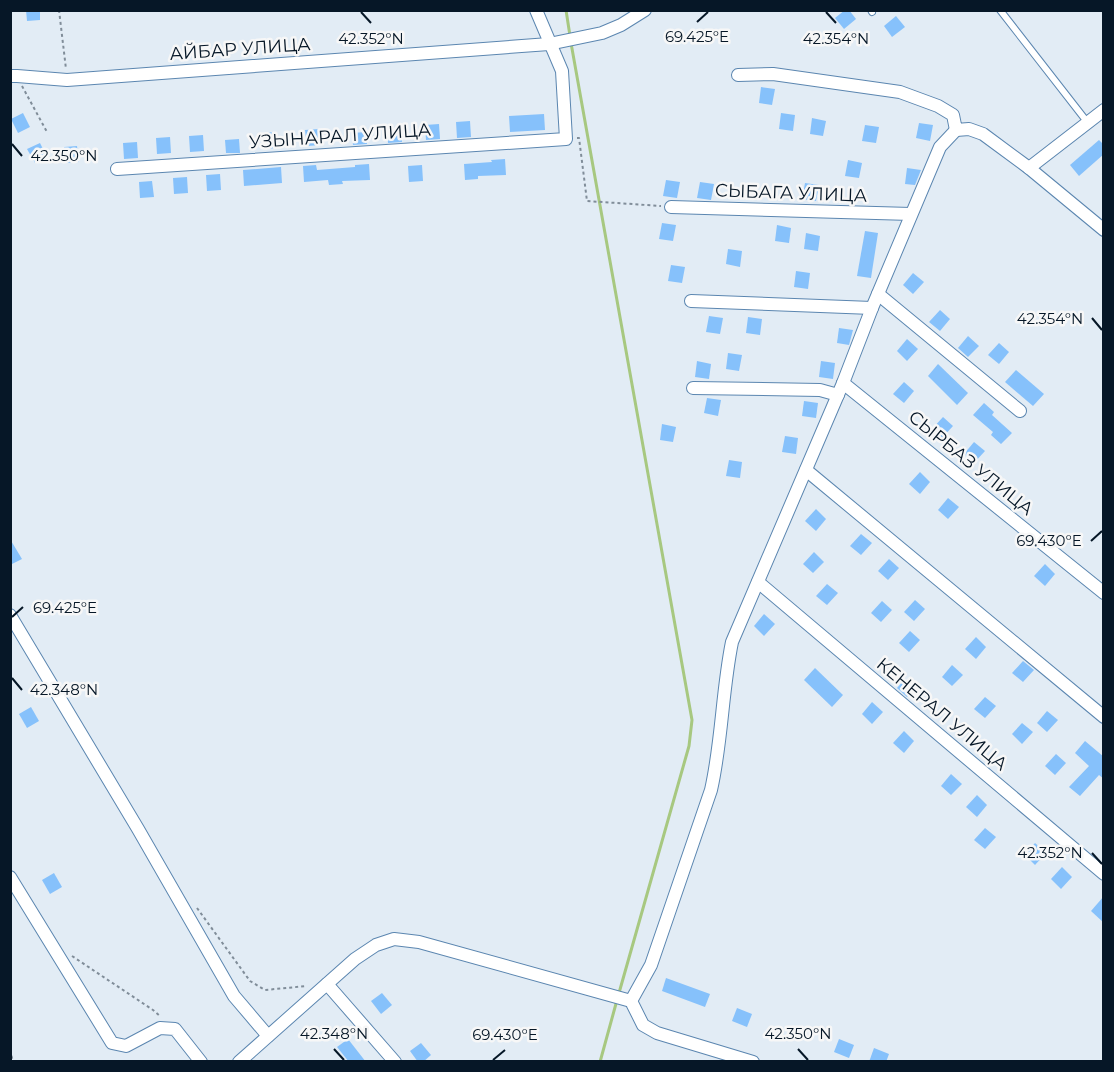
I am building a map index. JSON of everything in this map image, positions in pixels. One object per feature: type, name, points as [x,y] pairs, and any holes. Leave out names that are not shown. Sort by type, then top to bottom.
[{"type":"street","points":[[536,10],[562,72],[566,139]]},
{"type":"street","name":"АЙБАР УЛИЦА","points":[[14,76],[67,80],[549,44],[602,33],[621,25],[645,10]]},
{"type":"street","points":[[738,75],[773,74],[900,92],[938,106],[953,115],[956,130]]},
{"type":"street","points":[[1029,168],[1104,110]]},
{"type":"street","points":[[631,1001],[651,965],[711,790],[717,764],[732,642],[841,389],[872,308],[940,147],[956,130],[969,129],[983,134],[1029,168],[1104,230]]},
{"type":"street","name":"УЗЫНАРАЛ УЛИЦА","points":[[117,169],[566,139]]},
{"type":"street","name":"СЫБАГА УЛИЦА","points":[[670,207],[911,214]]},
{"type":"street","points":[[878,294],[1020,411]]},
{"type":"street","points":[[691,301],[872,308]]},
{"type":"street","name":"СЫРБАЗ УЛИЦА","points":[[693,388],[841,389],[1104,593]]},
{"type":"street","points":[[806,470],[1104,717]]},
{"type":"street","name":"КЕНЕРАЛ УЛИЦА","points":[[758,582],[1104,874]]},
{"type":"street","points":[[10,615],[138,829],[234,996],[268,1036]]},
{"type":"street","points":[[10,877],[112,1043],[126,1046],[160,1028],[175,1029],[201,1062]]},
{"type":"street","points":[[239,1062],[355,959],[376,945],[394,939],[419,942],[631,1001],[643,1025],[657,1033],[753,1062]]},
{"type":"street","points":[[327,984],[394,1062]]},
{"type":"lane","points":[[1000,10],[1088,123]]},
{"type":"path","points":[[59,10],[67,80]]},
{"type":"path","points":[[14,76],[47,132]]},
{"type":"path","points":[[566,139],[579,138],[587,201],[670,207]]},
{"type":"path","points":[[195,905],[250,981],[265,990],[306,986]]},
{"type":"path","points":[[68,954],[153,1010],[175,1029]]},
{"type":"path","points":[[10,1050],[13,1062]]},
{"type":"building","points":[[26,10],[40,10],[40,20],[27,21]]},
{"type":"building","points":[[845,10],[849,10],[856,19],[844,29],[835,18]]},
{"type":"building","points":[[896,16],[905,27],[892,37],[884,26]]},
{"type":"building","points":[[761,87],[775,89],[772,105],[759,103]]},
{"type":"building","points":[[23,113],[30,127],[18,133],[11,119]]},
{"type":"building","points":[[781,113],[795,115],[793,131],[779,129]]},
{"type":"building","points":[[544,114],[545,130],[510,132],[509,116]]},
{"type":"building","points":[[812,118],[826,121],[823,136],[810,134]]},
{"type":"building","points":[[470,121],[471,137],[457,138],[456,122]]},
{"type":"building","points":[[919,123],[933,125],[930,141],[916,138]]},
{"type":"building","points":[[439,124],[440,139],[426,140],[425,125]]},
{"type":"building","points":[[865,125],[879,127],[876,143],[862,141]]},
{"type":"building","points":[[319,129],[321,145],[307,146],[305,130]]},
{"type":"building","points":[[387,129],[401,129],[402,142],[388,143]]},
{"type":"building","points":[[276,132],[277,148],[263,149],[262,133]]},
{"type":"building","points":[[366,132],[367,144],[353,145],[352,133]]},
{"type":"building","points":[[203,135],[204,151],[190,152],[189,136]]},
{"type":"building","points":[[170,137],[171,153],[157,154],[156,138]]},
{"type":"building","points":[[239,139],[240,153],[226,153],[225,140]]},
{"type":"building","points":[[1099,140],[1104,145],[1104,154],[1079,176],[1070,165]]},
{"type":"building","points":[[137,142],[138,158],[124,159],[123,143]]},
{"type":"building","points":[[40,143],[47,157],[35,163],[27,149]]},
{"type":"building","points":[[77,146],[79,162],[65,163],[64,147]]},
{"type":"building","points":[[505,159],[506,175],[478,176],[478,179],[465,180],[464,164]]},
{"type":"building","points":[[848,160],[862,163],[859,178],[845,176]]},
{"type":"building","points":[[369,164],[370,180],[342,181],[343,184],[329,185],[328,180],[304,182],[303,166],[316,165],[317,170]]},
{"type":"building","points":[[422,165],[423,181],[409,182],[408,166]]},
{"type":"building","points":[[281,167],[282,183],[244,186],[243,170]]},
{"type":"building","points":[[907,168],[921,170],[915,185],[905,184]]},
{"type":"building","points":[[220,174],[221,190],[207,191],[206,175]]},
{"type":"building","points":[[187,177],[188,193],[174,194],[173,178]]},
{"type":"building","points":[[666,180],[680,182],[677,198],[663,196]]},
{"type":"building","points":[[152,181],[154,197],[140,198],[139,182]]},
{"type":"building","points":[[700,182],[714,184],[711,200],[697,198]]},
{"type":"building","points":[[805,183],[819,185],[816,201],[802,199]]},
{"type":"building","points":[[662,223],[676,225],[673,241],[659,239]]},
{"type":"building","points":[[777,225],[791,228],[789,243],[775,241]]},
{"type":"building","points":[[865,231],[878,233],[871,278],[857,276]]},
{"type":"building","points":[[806,233],[820,236],[818,251],[804,249]]},
{"type":"building","points":[[728,249],[742,251],[740,267],[726,264]]},
{"type":"building","points":[[671,265],[685,267],[682,283],[668,281]]},
{"type":"building","points":[[796,271],[810,273],[808,289],[794,287]]},
{"type":"building","points":[[913,273],[924,282],[913,294],[903,285]]},
{"type":"building","points":[[940,310],[950,319],[940,331],[929,322]]},
{"type":"building","points":[[709,316],[723,318],[720,334],[706,332]]},
{"type":"building","points":[[748,317],[762,319],[760,335],[746,333]]},
{"type":"building","points":[[839,328],[853,330],[849,345],[837,343]]},
{"type":"building","points":[[968,336],[979,346],[968,357],[958,348]]},
{"type":"building","points":[[907,339],[918,349],[907,361],[897,351]]},
{"type":"building","points":[[999,343],[1009,352],[999,364],[988,355]]},
{"type":"building","points":[[728,353],[742,355],[739,371],[726,369]]},
{"type":"building","points":[[697,361],[711,364],[709,379],[695,377]]},
{"type":"building","points":[[821,361],[835,363],[833,379],[819,377]]},
{"type":"building","points":[[938,364],[968,393],[957,405],[928,376]]},
{"type":"building","points":[[1016,370],[1044,394],[1033,406],[1005,382]]},
{"type":"building","points":[[904,382],[914,391],[904,403],[893,394]]},
{"type":"building","points":[[707,398],[721,400],[718,416],[704,413]]},
{"type":"building","points":[[804,401],[818,403],[816,418],[802,416]]},
{"type":"building","points":[[984,403],[994,412],[992,415],[1012,433],[1001,444],[991,435],[993,432],[973,415]]},
{"type":"building","points":[[943,417],[953,426],[942,438],[932,429]]},
{"type":"building","points":[[662,424],[676,427],[673,442],[660,440]]},
{"type":"building","points":[[785,436],[798,438],[796,454],[782,452]]},
{"type":"building","points":[[974,442],[985,451],[974,463],[964,454]]},
{"type":"building","points":[[729,460],[742,462],[740,478],[726,476]]},
{"type":"building","points":[[920,472],[930,482],[920,494],[909,484]]},
{"type":"building","points":[[948,498],[959,507],[948,519],[938,510]]},
{"type":"building","points":[[816,509],[826,519],[816,531],[805,521]]},
{"type":"building","points":[[861,534],[872,543],[861,555],[850,546]]},
{"type":"building","points":[[10,539],[22,559],[10,565]]},
{"type":"building","points":[[814,552],[824,562],[813,573],[803,564]]},
{"type":"building","points":[[889,559],[899,568],[888,580],[878,571]]},
{"type":"building","points":[[1045,564],[1055,574],[1045,586],[1034,576]]},
{"type":"building","points":[[827,584],[838,593],[827,605],[816,596]]},
{"type":"building","points":[[915,600],[925,609],[914,621],[904,612]]},
{"type":"building","points":[[882,601],[892,610],[881,622],[871,613]]},
{"type":"building","points":[[764,614],[775,624],[764,636],[754,626]]},
{"type":"building","points":[[910,631],[920,640],[909,652],[899,643]]},
{"type":"building","points":[[976,637],[986,647],[976,659],[965,649]]},
{"type":"building","points":[[1023,661],[1034,670],[1023,682],[1012,673]]},
{"type":"building","points":[[952,665],[963,675],[952,686],[942,677]]},
{"type":"building","points":[[815,668],[843,695],[832,707],[804,680]]},
{"type":"building","points":[[905,679],[915,688],[907,697],[897,688]]},
{"type":"building","points":[[985,697],[996,706],[985,718],[974,709]]},
{"type":"building","points":[[872,702],[883,712],[872,724],[862,714]]},
{"type":"building","points":[[31,707],[39,721],[27,728],[19,714]]},
{"type":"building","points":[[1047,711],[1058,720],[1047,732],[1037,723]]},
{"type":"building","points":[[1022,723],[1033,732],[1022,744],[1012,734]]},
{"type":"building","points":[[904,731],[914,741],[904,753],[893,743]]},
{"type":"building","points":[[1085,741],[1104,757],[1104,779],[1099,775],[1080,796],[1069,787],[1089,766],[1075,753]]},
{"type":"building","points":[[1056,754],[1066,763],[1055,775],[1045,766]]},
{"type":"building","points":[[951,774],[962,784],[951,795],[941,786]]},
{"type":"building","points":[[977,795],[987,805],[977,817],[966,807]]},
{"type":"building","points":[[985,828],[996,837],[985,849],[974,840]]},
{"type":"building","points":[[1035,843],[1046,853],[1035,865],[1025,855]]},
{"type":"building","points":[[1062,867],[1072,877],[1061,889],[1051,879]]},
{"type":"building","points":[[54,873],[62,887],[50,894],[42,880]]},
{"type":"building","points":[[1104,896],[1104,923],[1091,911]]},
{"type":"building","points":[[666,978],[710,994],[705,1007],[662,991]]},
{"type":"building","points":[[382,993],[392,1005],[381,1014],[371,1001]]},
{"type":"building","points":[[737,1008],[752,1014],[747,1027],[732,1021]]},
{"type":"building","points":[[348,1039],[366,1062],[349,1062],[337,1047]]},
{"type":"building","points":[[839,1039],[854,1045],[849,1058],[834,1052]]},
{"type":"building","points":[[421,1043],[431,1055],[423,1062],[418,1062],[410,1051]]},
{"type":"building","points":[[874,1048],[889,1054],[886,1062],[869,1062]]},
{"type":"waterway","points":[[566,10],[570,36]]},
{"type":"waterway","points":[[571,43],[692,720],[689,746],[619,993]]},
{"type":"waterway","points":[[600,1062],[617,1000]]}]
